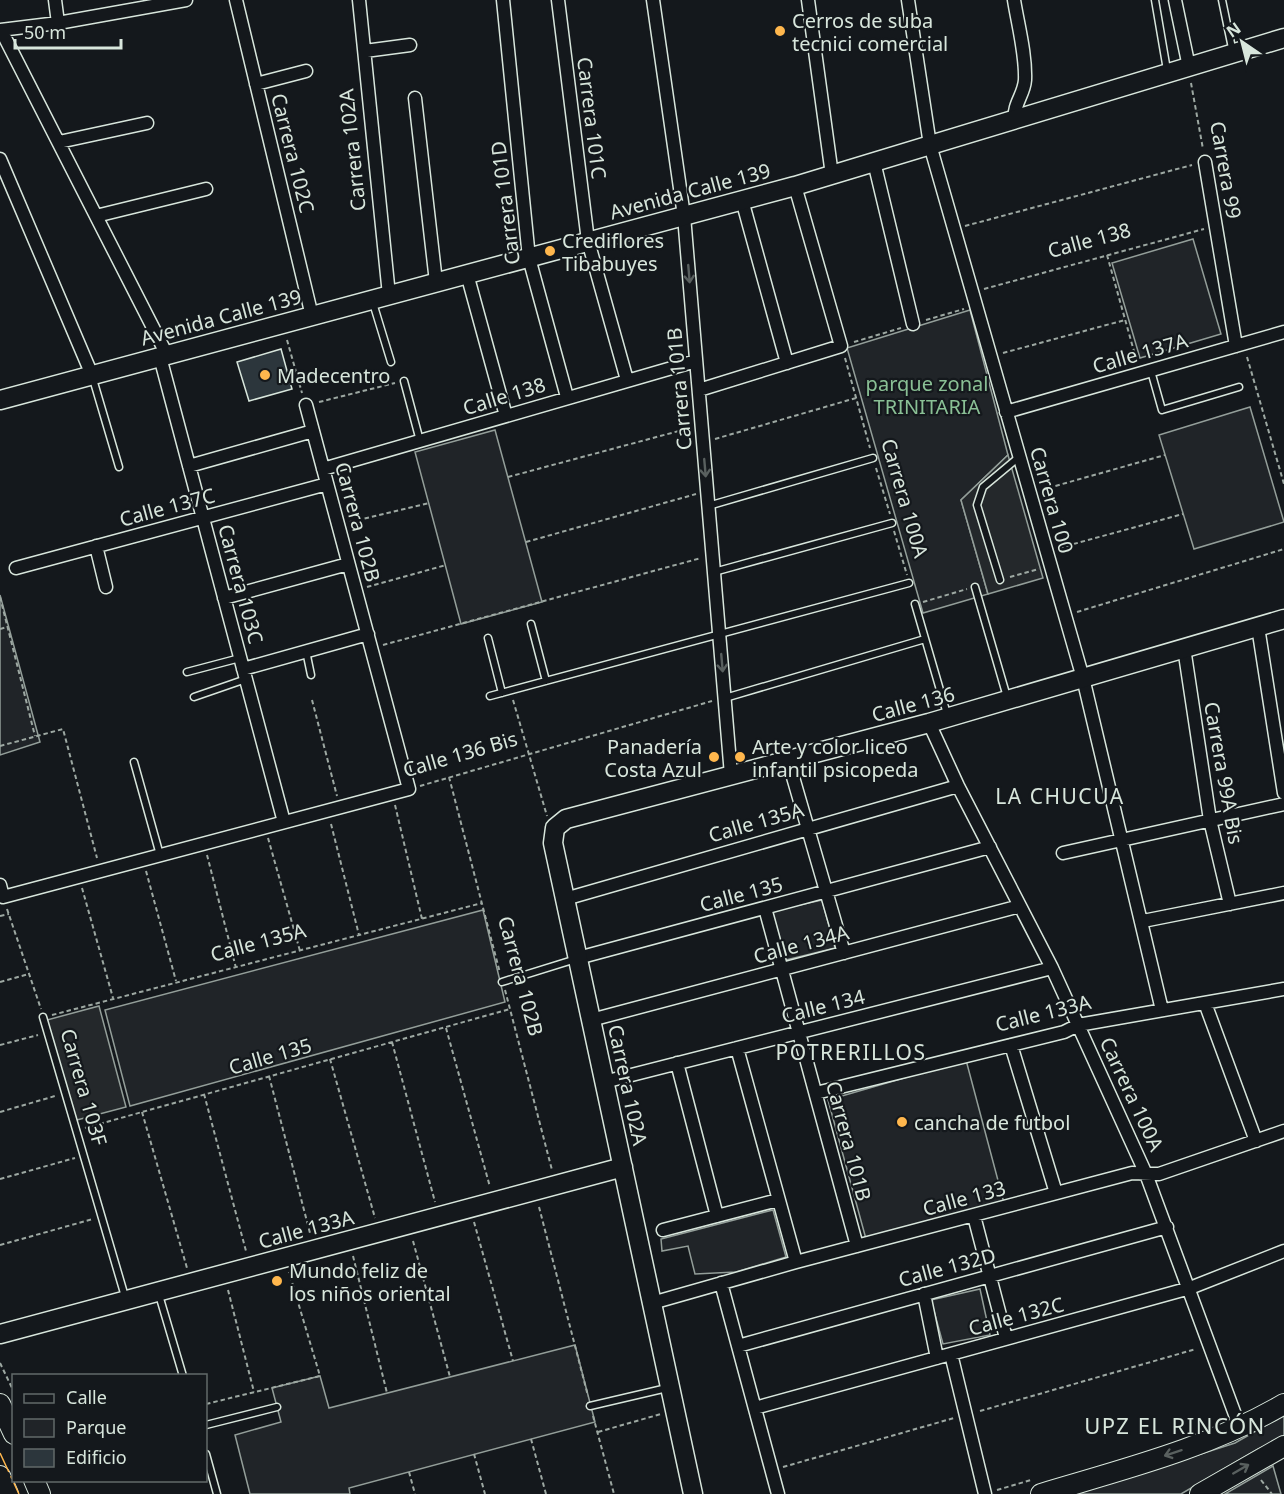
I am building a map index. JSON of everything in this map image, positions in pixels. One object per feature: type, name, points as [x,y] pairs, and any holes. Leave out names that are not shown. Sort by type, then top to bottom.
[{"type":"main road","points":[[0,1404],[12,1430]]},
{"type":"main road","points":[[1041,1485],[1168,1455],[1240,1428],[1284,1404]]},
{"type":"main road","points":[[1200,1494],[1284,1446]]},
{"type":"main road","points":[[0,1476],[8,1494]]},
{"type":"street","points":[[55,0],[58,23]]},
{"type":"street","points":[[0,30],[58,23],[186,0]]},
{"type":"street","name":"Carrera 102C","points":[[236,0],[312,316]]},
{"type":"street","name":"Carrera 102A","points":[[359,0],[381,297]]},
{"type":"street","name":"Carrera 101D","points":[[503,0],[529,258],[567,397]]},
{"type":"street","name":"Carrera 101C","points":[[558,0],[588,241],[627,380]]},
{"type":"street","name":"Carrera 101B","points":[[653,0],[684,216],[731,775]]},
{"type":"street","points":[[808,0],[832,175]]},
{"type":"street","name":"Carrera 100","points":[[908,0],[930,145],[1083,678],[1143,921],[1162,1010]]},
{"type":"street","points":[[1014,0],[1025,79],[1023,92],[1014,108],[1015,119]]},
{"type":"street","points":[[1175,0],[1189,67]]},
{"type":"street","name":"Carrera 103C","points":[[0,30],[96,216],[163,356],[189,466],[284,822]]},
{"type":"street","name":"Avenida Calle 139","points":[[0,400],[795,186],[1284,38]]},
{"type":"street","points":[[364,51],[410,45]]},
{"type":"street","points":[[256,84],[306,71]]},
{"type":"street","points":[[415,98],[436,282]]},
{"type":"street","points":[[58,142],[147,123]]},
{"type":"street","points":[[0,159],[92,375]]},
{"type":"street","points":[[874,162],[913,324]]},
{"type":"street","name":"Carrera 99","points":[[1205,162],[1240,345]]},
{"type":"street","points":[[699,390],[841,346],[795,186]]},
{"type":"street","points":[[96,216],[206,189]]},
{"type":"street","points":[[742,200],[787,363]]},
{"type":"street","points":[[468,274],[506,416]]},
{"type":"street","name":"Calle 137A","points":[[1006,412],[1284,332]]},
{"type":"street","name":"Calle 138","points":[[323,469],[696,361]]},
{"type":"street","name":"Carrera 102B","points":[[306,405],[409,789]]},
{"type":"street","points":[[189,466],[313,431]]},
{"type":"street","name":"Calle 137C","points":[[16,568],[327,484]]},
{"type":"street","points":[[96,546],[106,587]]},
{"type":"street","points":[[224,598],[348,564]]},
{"type":"street","name":"Calle 136","points":[[555,828],[566,819],[948,718],[1284,619]]},
{"type":"street","points":[[1258,627],[1284,793]]},
{"type":"street","points":[[243,669],[368,634]]},
{"type":"street","name":"Carrera 99A Bis","points":[[1184,648],[1210,820],[1230,904]]},
{"type":"street","name":"Carrera 100A","points":[[929,723],[958,786],[1052,968],[1146,1174],[1240,1428]]},
{"type":"street","points":[[788,760],[844,953]]},
{"type":"street","name":"Calle 135A","points":[[565,899],[808,827],[958,786]]},
{"type":"street","name":"Calle 136 Bis","points":[[2,891],[78,877],[409,789]]},
{"type":"street","points":[[1063,854],[1284,804]]},
{"type":"street","name":"Carrera 102A","points":[[555,828],[553,843],[693,1494]]},
{"type":"street","name":"Calle 135","points":[[578,958],[990,847]]},
{"type":"street","points":[[1143,921],[1284,894]]},
{"type":"street","name":"Calle 134A","points":[[591,1020],[1020,906]]},
{"type":"street","name":"Carrera 101B","points":[[765,908],[857,1246]]},
{"type":"street","name":"Calle 134","points":[[604,1082],[1052,968]]},
{"type":"street","name":"Calle 133A","points":[[816,1093],[1064,1032],[1078,1025],[1284,989]]},
{"type":"street","points":[[1205,1003],[1256,1141]]},
{"type":"street","points":[[1011,1044],[1056,1193]]},
{"type":"street","points":[[737,1048],[796,1262]]},
{"type":"street","points":[[677,1063],[717,1216]]},
{"type":"street","name":"Calle 133","points":[[652,1303],[796,1262],[1132,1173],[1159,1174],[1284,1131]]},
{"type":"street","name":"Calle 133A","points":[[0,1334],[623,1167]]},
{"type":"street","points":[[663,1230],[778,1200]]},
{"type":"street","points":[[974,1216],[1006,1338]]},
{"type":"street","name":"Calle 132D","points":[[738,1346],[1167,1227]]},
{"type":"street","name":"Calle 132C","points":[[755,1408],[1190,1288],[1284,1251]]},
{"type":"street","points":[[721,1283],[778,1494]]},
{"type":"street","points":[[924,1294],[937,1358]]},
{"type":"street","points":[[951,1354],[966,1415],[991,1492]]},
{"type":"lane","points":[[1155,0],[1168,73]]},
{"type":"lane","points":[[1222,0],[1233,53]]},
{"type":"lane","points":[[381,297],[391,362]]},
{"type":"lane","points":[[1145,372],[1162,410],[1239,387]]},
{"type":"lane","points":[[92,375],[119,467]]},
{"type":"lane","points":[[404,381],[420,441]]},
{"type":"lane","points":[[1000,580],[977,505],[982,488],[1019,457]]},
{"type":"lane","points":[[708,506],[873,458]]},
{"type":"lane","points":[[714,572],[892,524]]},
{"type":"lane","points":[[490,696],[720,636],[909,583]]},
{"type":"lane","points":[[975,587],[1008,700]]},
{"type":"lane","points":[[915,604],[948,718]]},
{"type":"lane","points":[[531,624],[546,681]]},
{"type":"lane","points":[[488,638],[502,693]]},
{"type":"lane","points":[[725,698],[926,639]]},
{"type":"lane","points":[[306,651],[311,675]]},
{"type":"lane","points":[[187,672],[243,669]]},
{"type":"lane","points":[[194,697],[243,669]]},
{"type":"lane","points":[[134,762],[160,855]]},
{"type":"lane","name":"Calle 135","points":[[502,981],[578,958]]},
{"type":"lane","name":"Carrera 103F","points":[[43,1017],[126,1300]]},
{"type":"lane","points":[[158,1292],[182,1374]]},
{"type":"lane","points":[[590,1406],[670,1387]]},
{"type":"lane","points":[[207,1425],[277,1407]]},
{"type":"lane","points":[[207,1459],[217,1494]]},
{"type":"path","name":"Carrera 99","points":[[1189,67],[1205,162]]},
{"type":"path","points":[[954,230],[1205,162]]},
{"type":"path","name":"Calle 138","points":[[972,293],[1216,225]]},
{"type":"path","points":[[1107,255],[1125,320],[1145,372]]},
{"type":"path","points":[[990,356],[1125,320]]},
{"type":"path","points":[[287,340],[306,405],[404,381]]},
{"type":"path","points":[[1240,345],[1284,484]]},
{"type":"path","name":"Carrera 100A","points":[[841,346],[909,583]]},
{"type":"path","points":[[703,442],[856,398]]},
{"type":"path","points":[[508,477],[702,425]]},
{"type":"path","points":[[1030,493],[1166,455]]},
{"type":"path","points":[[526,542],[707,490]]},
{"type":"path","points":[[338,525],[429,503]]},
{"type":"path","points":[[1046,552],[1183,514]]},
{"type":"path","points":[[1065,615],[1284,549]]},
{"type":"path","points":[[371,648],[713,555]]},
{"type":"path","points":[[355,590],[446,566]]},
{"type":"path","points":[[0,597],[35,736]]},
{"type":"path","points":[[0,629],[8,627]]},
{"type":"path","points":[[510,691],[545,813],[555,828]]},
{"type":"path","name":"Calle 136 Bis","points":[[409,789],[725,698]]},
{"type":"path","points":[[312,700],[359,935]]},
{"type":"path","points":[[0,746],[63,729],[101,871]]},
{"type":"path","name":"Carrera 102B","points":[[449,777],[556,1185]]},
{"type":"path","points":[[392,793],[423,920]]},
{"type":"path","points":[[265,827],[300,951]]},
{"type":"path","points":[[204,843],[236,968]]},
{"type":"path","points":[[143,860],[176,983]]},
{"type":"path","points":[[78,877],[113,999]]},
{"type":"path","name":"Carrera 103F","points":[[2,891],[43,1017]]},
{"type":"path","name":"Calle 135A","points":[[43,1017],[482,903]]},
{"type":"path","points":[[0,916],[9,914]]},
{"type":"path","points":[[0,982],[30,973]]},
{"type":"path","name":"Calle 135","points":[[76,1130],[510,1009]]},
{"type":"path","points":[[446,1028],[495,1201]]},
{"type":"path","points":[[0,1045],[47,1032]]},
{"type":"path","points":[[392,1042],[439,1216]]},
{"type":"path","points":[[330,1059],[379,1232]]},
{"type":"path","points":[[269,1076],[314,1250]]},
{"type":"path","points":[[0,1112],[65,1093]]},
{"type":"path","points":[[204,1094],[250,1267]]},
{"type":"path","points":[[142,1112],[191,1282]]},
{"type":"path","points":[[0,1179],[83,1155]]},
{"type":"path","points":[[534,1191],[614,1494]]},
{"type":"path","points":[[470,1208],[513,1360]]},
{"type":"path","points":[[0,1245],[102,1217]]},
{"type":"path","points":[[408,1225],[450,1377]]},
{"type":"path","points":[[349,1240],[387,1393]]},
{"type":"path","points":[[207,1404],[320,1376],[284,1258]]},
{"type":"path","points":[[224,1274],[254,1392]]},
{"type":"path","points":[[772,1470],[1210,1345]]},
{"type":"path","points":[[0,1363],[12,1388]]},
{"type":"path","points":[[598,1432],[675,1410]]},
{"type":"path","points":[[531,1439],[546,1494]]},
{"type":"path","points":[[474,1454],[484,1494]]},
{"type":"path","points":[[410,1472],[415,1494]]},
{"type":"path","points":[[1259,1478],[1272,1494]]},
{"type":"path","points":[[991,1492],[1041,1485]]},
{"type":"green space","points":[[1193,239],[1221,334],[1140,358],[1112,263]]},
{"type":"green space","name":"parque zonal TRINITARIA","points":[[970,310],[1008,455],[961,500],[988,594],[923,613],[847,348]]},
{"type":"green space","points":[[1250,407],[1284,522],[1194,549],[1159,435]]},
{"type":"green space","points":[[495,430],[542,602],[461,624],[415,452]]},
{"type":"green space","points":[[0,595],[40,742],[0,755]]},
{"type":"green space","points":[[822,900],[835,948],[786,960],[772,911]]},
{"type":"green space","points":[[483,910],[505,1002],[130,1106],[105,1010]]},
{"type":"green space","points":[[966,1060],[1004,1203],[866,1239],[828,1100]]},
{"type":"green space","points":[[773,1210],[786,1257],[736,1272],[695,1274],[688,1246],[662,1251],[661,1239]]},
{"type":"green space","points":[[980,1289],[990,1335],[943,1344],[931,1300]]},
{"type":"green space","points":[[575,1345],[595,1422],[349,1488],[350,1494],[250,1494],[235,1435],[281,1422],[272,1388],[320,1376],[329,1408]]},
{"type":"green space","points":[[1284,1415],[1284,1438],[1258,1449],[1181,1494],[1076,1494],[1235,1443]]},
{"type":"green space","points":[[1273,1466],[1281,1494],[1225,1494]]},
{"type":"shaded area","points":[[1008,455],[1043,578],[988,594],[961,500]]},
{"type":"shaded area","points":[[99,1006],[126,1107],[73,1121],[47,1020]]},
{"type":"building","name":"Madecentro","points":[[281,349],[292,389],[249,401],[237,362]]},
{"type":"power","points":[[0,1453],[12,1479]]},
{"type":"power","points":[[13,1482],[19,1494]]},
{"type":"place","name":"Cerros de suba tecnici comercial","points":[[780,31]]},
{"type":"place","name":"Crediflores Tibabuyes","points":[[550,251]]},
{"type":"place","name":"Madecentro","points":[[265,375]]},
{"type":"place","name":"Panadería Costa Azul","points":[[714,757]]},
{"type":"place","name":"Arte y color liceo infantil psicopeda","points":[[740,757]]},
{"type":"place","name":"cancha de futbol","points":[[902,1122]]},
{"type":"place","name":"Mundo feliz de los niños oriental","points":[[277,1281]]},
{"type":"district","name":"LA CHUCUA","points":[[1060,796]]},
{"type":"district","name":"POTRERILLOS","points":[[851,1052]]},
{"type":"district","name":"UPZ EL RINCÓN","points":[[1175,1425]]}]
